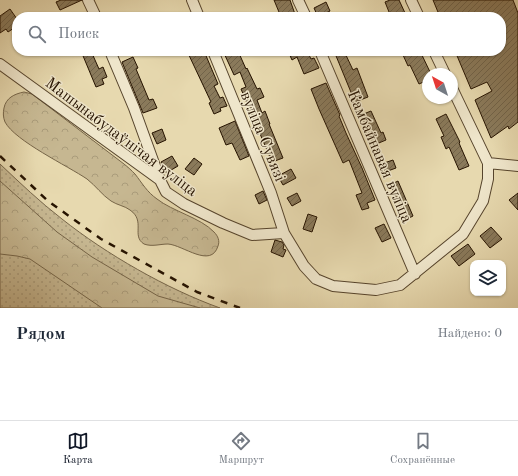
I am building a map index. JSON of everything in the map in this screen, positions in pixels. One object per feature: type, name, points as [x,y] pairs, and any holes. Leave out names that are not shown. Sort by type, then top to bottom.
[{"type":"street","points":[[88,0],[94,12]]},
{"type":"street","points":[[192,0],[197,12]]},
{"type":"street","points":[[298,0],[304,12]]},
{"type":"street","points":[[411,0],[417,12]]},
{"type":"street","points":[[112,56],[134,108],[160,180]]},
{"type":"street","name":"вуліца Сувязі","points":[[214,56],[271,194],[284,233]]},
{"type":"street","name":"Камбайнавая вуліца","points":[[322,56],[415,274]]},
{"type":"street","points":[[436,56],[442,68]]},
{"type":"street","name":"Машынабудаўнічая вуліца","points":[[0,64],[160,180],[166,192],[184,204],[252,235],[284,233]]},
{"type":"street","points":[[284,233],[304,266],[316,279],[333,286],[376,290],[400,285],[415,274],[463,234],[483,201],[488,180],[488,163],[458,100]]},
{"type":"street","points":[[488,163],[518,166]]},
{"type":"green space","points":[[24,92],[32,94],[125,165],[157,199],[208,227],[215,234],[219,242],[214,253],[209,256],[203,256],[174,245],[147,245],[140,241],[138,223],[135,214],[126,207],[111,201],[87,179],[30,145],[19,137],[5,122],[3,112],[5,105],[11,97]]},
{"type":"green space","points":[[0,164],[54,213],[117,258],[158,281],[220,308],[0,308]]},
{"type":"green space","points":[[0,181],[57,232],[92,257],[158,296],[200,308],[102,308],[30,259],[0,254]]},
{"type":"building","points":[[61,0],[82,0],[60,10],[56,2]]},
{"type":"building","points":[[274,0],[290,0],[294,12],[279,12]]},
{"type":"building","points":[[390,0],[399,0],[405,12],[389,12],[385,2]]},
{"type":"building","points":[[433,0],[513,0],[518,13],[518,122],[509,129],[508,126],[491,138],[475,100],[492,91],[487,82],[471,89],[457,56],[506,56],[506,12],[438,12]]},
{"type":"building","points":[[326,2],[330,11],[316,12],[314,8]]},
{"type":"building","points":[[10,9],[12,12],[12,29],[8,32],[6,29],[0,33],[0,16]]},
{"type":"building","points":[[83,56],[93,56],[99,69],[103,67],[107,77],[102,79],[104,84],[96,87]]},
{"type":"building","points":[[189,56],[206,56],[218,84],[214,86],[220,98],[223,97],[227,106],[220,108],[221,111],[214,114],[209,103],[211,102]]},
{"type":"building","points":[[225,56],[240,56],[257,89],[260,88],[264,97],[257,100],[262,113],[265,111],[283,158],[272,162],[241,89],[246,87],[240,72],[234,75]]},
{"type":"building","points":[[290,56],[310,56],[311,59],[314,58],[319,68],[304,74],[297,57],[292,60]]},
{"type":"building","points":[[336,56],[346,56],[353,70],[357,68],[368,97],[355,102]]},
{"type":"building","points":[[403,56],[422,56],[428,68],[422,68],[422,83],[419,84],[410,65],[408,66]]},
{"type":"building","points":[[133,57],[138,68],[136,69],[149,100],[153,99],[157,108],[143,113],[122,62]]},
{"type":"building","points":[[326,83],[375,200],[367,203],[369,208],[362,210],[356,195],[362,193],[349,160],[343,163],[311,89]]},
{"type":"building","points":[[371,111],[381,133],[383,132],[386,140],[374,145],[361,115]]},
{"type":"building","points":[[446,114],[460,142],[459,143],[469,166],[459,170],[449,147],[446,149],[441,137],[444,136],[436,119]]},
{"type":"building","points":[[235,121],[249,156],[240,160],[232,143],[226,145],[219,128]]},
{"type":"building","points":[[162,129],[166,140],[157,144],[152,133]]},
{"type":"building","points":[[172,156],[178,166],[166,173],[161,162]]},
{"type":"building","points":[[194,158],[202,164],[194,175],[185,169]]},
{"type":"building","points":[[393,160],[396,168],[385,172],[381,164]]},
{"type":"building","points":[[291,169],[296,178],[283,185],[278,176]]},
{"type":"building","points":[[398,181],[413,216],[405,220],[399,208],[401,207],[390,185]]},
{"type":"building","points":[[263,191],[267,200],[259,204],[255,195]]},
{"type":"building","points":[[297,193],[301,201],[292,206],[287,198]]},
{"type":"building","points":[[518,193],[518,210],[509,200]]},
{"type":"building","points":[[308,214],[317,217],[312,232],[303,229]]},
{"type":"building","points":[[384,224],[391,238],[382,242],[375,228]]},
{"type":"building","points":[[491,227],[502,239],[490,248],[480,236]]},
{"type":"building","points":[[275,240],[282,242],[284,245],[283,249],[286,250],[283,257],[271,252]]},
{"type":"building","points":[[468,244],[475,254],[459,266],[451,256]]},
{"type":"railway","points":[[0,156],[48,201],[101,239],[197,292],[240,308]]}]
